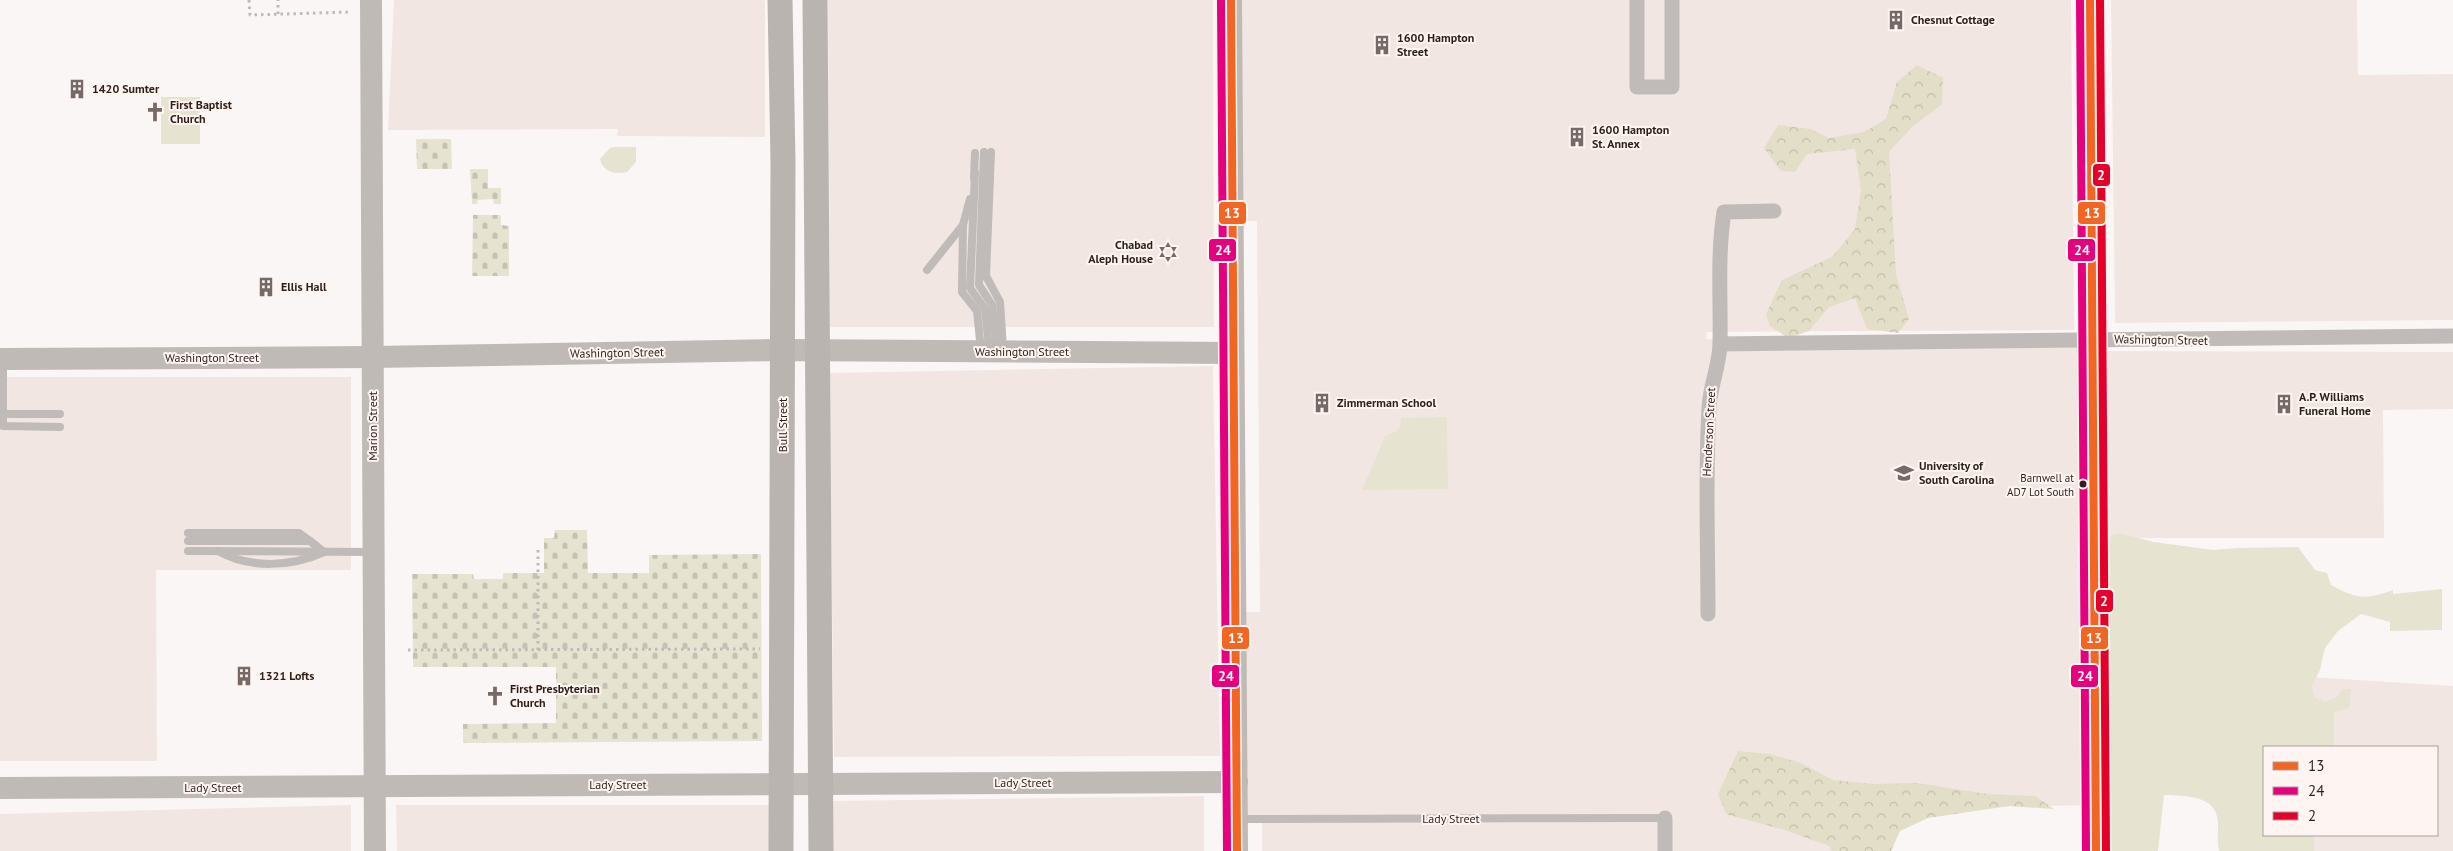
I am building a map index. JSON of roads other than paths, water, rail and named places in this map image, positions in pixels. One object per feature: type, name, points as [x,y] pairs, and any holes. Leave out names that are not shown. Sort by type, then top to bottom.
[{"type":"main road","name":"Bull Street","points":[[780,0],[783,161],[781,851]]},
{"type":"main road","points":[[815,0],[821,851]]},
{"type":"street","points":[[1231,0],[1237,851]]},
{"type":"street","points":[[1637,0],[1637,87],[1672,87],[1672,0]]},
{"type":"street","points":[[2090,0],[2096,851]]},
{"type":"street","name":"Marion Street","points":[[371,6],[375,851]]},
{"type":"street","name":"Henderson Street","points":[[1708,614],[1708,426],[1710,389],[1718,364],[1720,344],[1719,263],[1724,212],[1774,211]]},
{"type":"street","name":"Washington Street","points":[[1720,344],[2453,336]]},
{"type":"street","name":"Washington Street","points":[[1,359],[373,357],[783,350],[1234,353]]},
{"type":"street","name":"Lady Street","points":[[0,788],[1236,782]]},
{"type":"street","points":[[1665,818],[1665,851]]},
{"type":"lane","points":[[975,152],[970,288],[986,309],[993,351]]},
{"type":"lane","points":[[988,152],[979,285],[992,305],[993,351]]},
{"type":"lane","points":[[975,173],[963,225],[962,292],[977,310],[993,351]]},
{"type":"lane","points":[[927,270],[963,225]]},
{"type":"lane","points":[[1,359],[3,426],[60,427]]},
{"type":"lane","points":[[3,414],[60,414]]},
{"type":"lane","points":[[188,537],[310,542],[324,552]]},
{"type":"lane","points":[[188,551],[373,552]]},
{"type":"lane","name":"Lady Street","points":[[1237,819],[1665,818]]},
{"type":"place","name":"Chesnut Cottage","points":[[1896,20]]},
{"type":"place","name":"1600 Hampton Street","points":[[1382,45]]},
{"type":"place","name":"1420 Sumter","points":[[77,89]]},
{"type":"place","name":"First Baptist Church","points":[[155,112]]},
{"type":"place","name":"1600 Hampton St. Annex","points":[[1577,137]]},
{"type":"place","name":"Chabad Aleph House","points":[[1168,252]]},
{"type":"place","name":"Ellis Hall","points":[[266,287]]},
{"type":"place","name":"Zimmerman School","points":[[1322,403]]},
{"type":"place","name":"A.P. Williams Funeral Home","points":[[2284,404]]},
{"type":"place","name":"University of South Carolina","points":[[1904,473]]},
{"type":"place","name":"Barnwell at AD7 Lot South","points":[[2083,484]]},
{"type":"place","name":"1321 Lofts","points":[[244,676]]},
{"type":"place","name":"First Presbyterian Church","points":[[495,696]]}]
